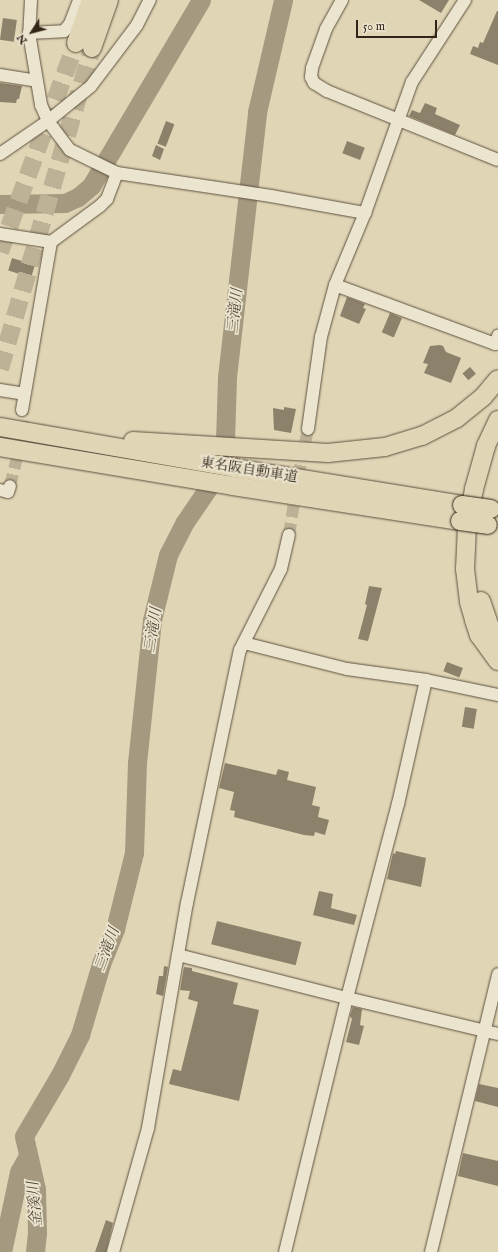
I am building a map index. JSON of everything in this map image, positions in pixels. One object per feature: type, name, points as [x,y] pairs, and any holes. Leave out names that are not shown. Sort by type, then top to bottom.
[{"type":"highway","points":[[91,0],[84,45],[109,0]]},
{"type":"highway","points":[[143,447],[238,448],[328,453],[385,447],[422,436],[457,418],[483,397],[498,379]]},
{"type":"highway","points":[[498,420],[486,446],[474,489],[468,527],[465,569],[469,602],[479,635],[498,661]]},
{"type":"highway","name":"東名阪自動車道","points":[[0,427],[53,436],[143,447],[234,468],[495,520]]},
{"type":"highway","name":"東名阪自動車道","points":[[0,446],[137,471],[233,486],[461,513]]},
{"type":"highway","points":[[498,452],[489,478],[485,497],[478,558],[480,595],[490,626],[498,641]]},
{"type":"street","points":[[31,0],[29,33],[41,105],[48,121],[70,150],[113,172],[271,196],[365,213]]},
{"type":"street","points":[[29,33],[64,31],[70,24],[79,0]]},
{"type":"street","points":[[0,154],[48,121],[91,86],[137,24],[150,0]]},
{"type":"street","points":[[342,0],[326,29],[312,68],[311,77],[318,87],[498,160]]},
{"type":"street","points":[[308,429],[321,337],[335,284],[365,213],[412,82],[465,0]]},
{"type":"street","points":[[0,75],[36,81]]},
{"type":"street","points":[[22,410],[51,242],[100,206],[107,199],[113,172]]},
{"type":"street","points":[[0,234],[51,242]]},
{"type":"street","points":[[335,284],[495,344],[498,336]]},
{"type":"street","points":[[0,390],[24,394]]},
{"type":"street","points":[[113,1252],[148,1128],[187,903],[240,650],[281,570],[289,535]]},
{"type":"street","points":[[244,643],[348,669],[426,680],[498,695]]},
{"type":"street","points":[[286,1252],[347,998],[398,804],[426,680]]},
{"type":"street","points":[[178,955],[347,998],[498,1034]]},
{"type":"street","points":[[430,1252],[498,974]]},
{"type":"building","points":[[419,0],[449,0],[441,13]]},
{"type":"building","points":[[497,11],[498,65],[470,54],[473,46],[478,48],[480,42],[483,43]]},
{"type":"building","points":[[3,18],[17,20],[14,42],[0,40]]},
{"type":"building","points":[[0,83],[22,86],[19,99],[17,99],[16,103],[0,102]]},
{"type":"building","points":[[425,103],[437,108],[435,114],[460,125],[455,135],[409,116],[412,110],[420,113]]},
{"type":"building","points":[[166,121],[174,124],[166,147],[157,143]]},
{"type":"building","points":[[347,141],[365,148],[360,160],[342,153]]},
{"type":"building","points":[[156,145],[164,149],[160,160],[152,156]]},
{"type":"building","points":[[12,258],[35,265],[31,277],[8,270]]},
{"type":"building","points":[[347,297],[365,304],[363,308],[366,309],[359,324],[340,316]]},
{"type":"building","points":[[390,313],[402,318],[394,337],[382,332]]},
{"type":"building","points":[[430,346],[443,346],[446,352],[461,358],[451,383],[424,373],[428,364],[423,363]]},
{"type":"building","points":[[470,367],[476,374],[468,380],[462,374]]},
{"type":"building","points":[[284,407],[296,409],[291,433],[274,430],[273,408],[284,410]]},
{"type":"building","points":[[369,586],[382,588],[368,641],[358,639],[367,605],[365,604]]},
{"type":"building","points":[[447,662],[463,668],[459,677],[443,671]]},
{"type":"building","points":[[465,707],[477,709],[474,729],[462,727]]},
{"type":"building","points":[[225,763],[276,775],[278,769],[289,772],[287,780],[316,787],[312,805],[320,807],[318,817],[329,820],[325,835],[315,832],[314,836],[304,835],[234,817],[235,811],[230,810],[234,792],[219,788]]},
{"type":"building","points":[[396,851],[426,858],[421,887],[387,879],[393,853],[395,854]]},
{"type":"building","points":[[319,891],[333,894],[331,908],[357,915],[354,925],[313,915]]},
{"type":"building","points":[[217,921],[301,942],[296,965],[211,944]]},
{"type":"building","points":[[164,966],[168,967],[163,996],[156,994],[159,976],[163,976]]},
{"type":"building","points":[[184,967],[192,968],[192,971],[238,983],[233,1004],[259,1010],[239,1101],[169,1084],[173,1069],[181,1071],[198,1002],[188,999],[190,991],[180,990]]},
{"type":"building","points":[[353,1007],[362,1009],[360,1025],[364,1026],[359,1045],[346,1042],[352,1019],[350,1016]]},
{"type":"building","points":[[479,1084],[498,1088],[498,1107],[475,1101]]},
{"type":"building","points":[[463,1153],[498,1161],[498,1186],[458,1176]]},
{"type":"building","points":[[106,1220],[113,1223],[106,1252],[95,1252]]},
{"type":"waterway","points":[[0,204],[65,203],[78,197],[91,186],[201,0]]},
{"type":"waterway","name":"三滝川","points":[[35,1252],[37,1233],[36,1189],[24,1136],[60,1075],[80,1035],[101,964],[115,929],[134,853],[137,763],[152,620],[168,555],[185,522],[215,478],[225,441],[227,377],[257,112],[283,0]]},
{"type":"waterway","name":"三滝川","points":[[2,1252],[19,1172],[28,1156]]},
{"type":"tunnel","points":[[0,252],[76,43]]},
{"type":"tunnel","points":[[0,369],[92,48]]},
{"type":"tunnel","points":[[10,486],[23,433],[22,410]]},
{"type":"tunnel","points":[[289,535],[298,477],[308,429]]},
{"type":"water label","name":"金溪川","points":[[35,1204]]}]
